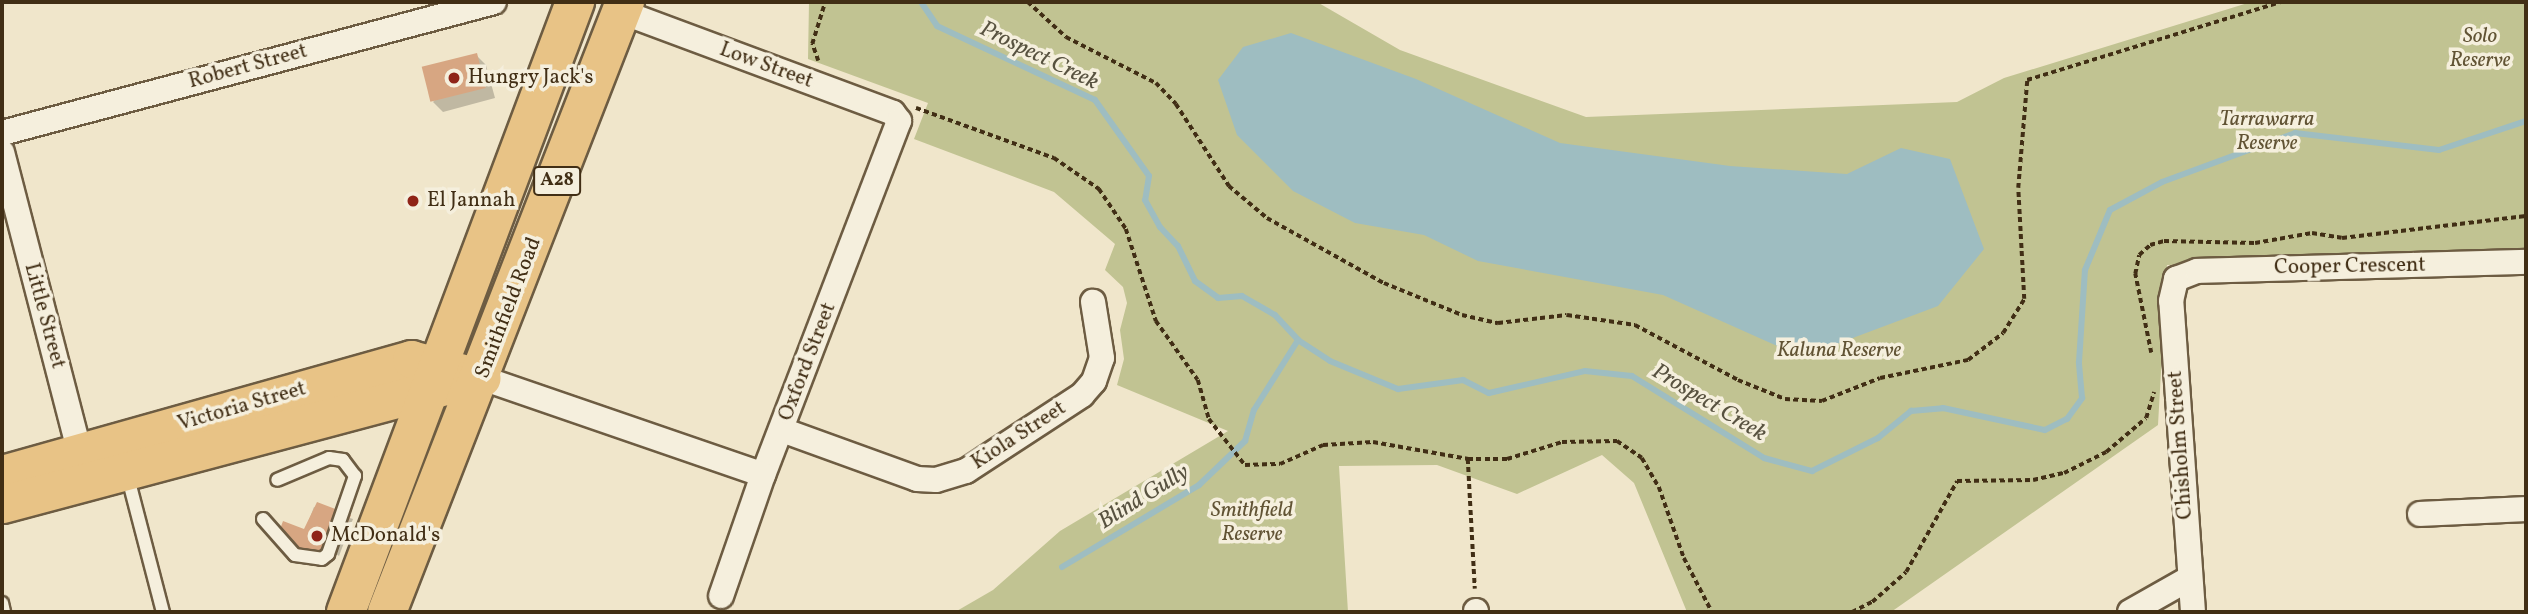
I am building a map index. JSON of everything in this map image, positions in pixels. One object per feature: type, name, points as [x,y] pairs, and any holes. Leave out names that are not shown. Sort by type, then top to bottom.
[{"type":"highway","name":"A28","points":[[346,612],[575,2]]},
{"type":"highway","name":"Smithfield Road","points":[[387,612],[482,378],[623,7]]},
{"type":"main road","name":"Victoria Street","points":[[2,504],[83,466],[398,362],[411,359],[432,377]]},
{"type":"main road","name":"Victoria Street","points":[[2,474],[83,466],[126,470],[432,377],[482,378]]},
{"type":"street","name":"Robert Street","points":[[2,133],[495,2]]},
{"type":"street","name":"Low Street","points":[[623,7],[893,113],[898,130]]},
{"type":"street","name":"Oxford Street","points":[[721,596],[763,475],[898,130]]},
{"type":"street","name":"Little Street","points":[[2,152],[83,466]]},
{"type":"street","name":"Cooper Crescent","points":[[2175,279],[2197,271],[2526,262]]},
{"type":"street","name":"Chisholm Street","points":[[2175,279],[2171,301],[2193,612]]},
{"type":"street","name":"Kiola Street","points":[[782,430],[917,479],[936,480],[966,471],[1082,395],[1094,382],[1102,358],[1093,302]]},
{"type":"street","points":[[482,378],[763,475]]},
{"type":"street","points":[[2420,514],[2526,509]]},
{"type":"street","points":[[2130,612],[2190,578]]},
{"type":"lane","points":[[263,519],[295,555],[322,559],[328,554],[355,476],[343,460],[329,458],[277,480]]},
{"type":"lane","points":[[126,470],[163,612]]},
{"type":"lane","points":[[2,603],[4,612]]},
{"type":"path","points":[[821,64],[812,44],[825,2]]},
{"type":"path","points":[[1028,2],[1066,37],[1156,83],[1176,104],[1229,186],[1267,218],[1384,283],[1462,315],[1498,323],[1567,315],[1635,325],[1738,380],[1785,399],[1822,401],[1880,378],[1968,360],[2003,333],[2024,299],[2018,188],[2027,80],[2280,2]]},
{"type":"path","points":[[906,103],[1054,158],[1099,189],[1126,229],[1156,321],[1198,380],[1209,419],[1230,451],[1242,462],[1259,468],[1280,464],[1323,445],[1373,442],[1468,459],[1507,459],[1591,439],[1617,442],[1642,458],[1659,487],[1684,558],[1712,612]]},
{"type":"path","points":[[1468,459],[1476,612]]},
{"type":"green space","points":[[809,2],[1317,2],[1400,50],[1586,117],[1957,102],[2004,78],[2251,2],[2526,2],[2526,254],[2167,265],[2158,425],[1891,612],[1687,612],[1634,483],[1602,455],[1517,494],[1437,465],[1339,466],[1348,612],[955,612],[993,590],[1060,531],[1228,431],[1117,385],[1124,359],[1120,330],[1127,303],[1123,287],[1105,270],[1115,244],[1054,192],[914,139],[928,103],[808,59]]},
{"type":"water","points":[[1291,33],[1416,79],[1560,143],[1730,166],[1847,174],[1901,148],[1950,159],[1984,249],[1938,306],[1802,357],[1663,295],[1478,261],[1424,235],[1355,223],[1293,191],[1237,135],[1218,80],[1243,47]]},
{"type":"building","name":"Hungry Jack's","points":[[477,53],[486,88],[430,102],[422,67]]},
{"type":"building","points":[[317,502],[351,515],[336,555],[294,553],[279,532],[283,521],[304,529]]},
{"type":"waterway","name":"Prospect Creek","points":[[921,2],[937,26],[1095,100],[1149,176],[1145,200],[1160,227],[1178,246],[1195,281],[1218,298],[1242,296],[1275,315],[1298,340],[1330,361],[1398,389],[1463,380],[1489,393],[1585,371],[1632,376],[1764,458],[1812,471],[1878,438],[1911,411],[1943,408],[2045,430],[2067,419],[2082,398],[2079,362],[2085,270],[2110,210],[2162,182],[2295,133],[2439,150],[2526,121]]},
{"type":"waterway","name":"Blind Gully","points":[[1062,567],[1199,485],[1245,441],[1254,410],[1298,340]]},
{"type":"place","name":"Hungry Jack's","points":[[454,78]]},
{"type":"place","name":"El Jannah","points":[[413,201]]},
{"type":"place","name":"McDonald's","points":[[317,536]]},
{"type":"park label","name":"Solo Reserve","points":[[2480,49]]},
{"type":"park label","name":"Tarrawarra Reserve","points":[[2267,132]]},
{"type":"park label","name":"Kaluna Reserve","points":[[1839,351]]},
{"type":"park label","name":"Smithfield Reserve","points":[[1252,523]]}]
